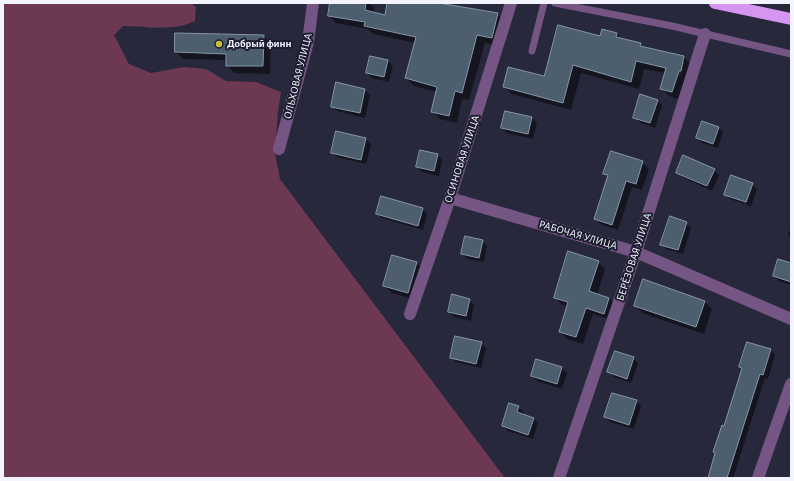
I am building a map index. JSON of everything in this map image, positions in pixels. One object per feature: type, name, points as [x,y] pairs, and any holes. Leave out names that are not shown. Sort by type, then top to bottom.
[{"type":"highway","points":[[715,3],[791,19]]},
{"type":"street","name":"ОЛЬХОВАЯ УЛИЦА","points":[[279,149],[308,42],[313,3]]},
{"type":"street","name":"ОСИНОВАЯ УЛИЦА","points":[[410,314],[450,198],[512,3]]},
{"type":"street","name":"БЕРЁЗОВАЯ УЛИЦА","points":[[559,478],[636,252],[705,34]]},
{"type":"street","name":"РАБОЧАЯ УЛИЦА","points":[[450,198],[636,252],[791,319]]},
{"type":"street","points":[[758,478],[791,384]]},
{"type":"lane","points":[[532,51],[544,3]]},
{"type":"lane","points":[[555,3],[705,34],[791,54]]},
{"type":"shaded area","points":[[3,3],[191,3],[196,7],[195,21],[186,24],[159,28],[123,26],[114,35],[129,64],[151,73],[184,67],[206,69],[226,81],[256,82],[281,92],[275,153],[280,179],[505,478],[3,478]]},
{"type":"building","points":[[330,3],[366,3],[365,10],[385,15],[387,3],[439,3],[498,13],[492,38],[477,35],[462,93],[455,91],[449,116],[431,112],[437,87],[405,78],[416,37],[364,26],[365,22],[328,16]]},
{"type":"building","points":[[558,25],[600,36],[602,29],[617,33],[616,37],[641,43],[640,46],[684,56],[681,71],[679,71],[672,92],[660,89],[666,68],[636,61],[631,82],[573,65],[563,103],[503,87],[508,67],[544,76]]},
{"type":"building","name":"Добрый финн","points":[[175,33],[264,35],[263,66],[226,66],[226,54],[175,52]]},
{"type":"building","points":[[370,56],[388,60],[384,77],[366,73]]},
{"type":"building","points":[[336,82],[365,89],[360,113],[331,107]]},
{"type":"building","points":[[640,94],[658,100],[650,123],[633,118]]},
{"type":"building","points":[[505,111],[532,117],[528,134],[501,128]]},
{"type":"building","points":[[702,121],[719,127],[713,144],[696,138]]},
{"type":"building","points":[[336,131],[366,138],[361,160],[331,153]]},
{"type":"building","points":[[420,150],[438,154],[434,171],[416,167]]},
{"type":"building","points":[[611,151],[643,161],[636,184],[626,181],[612,225],[594,219],[608,175],[603,174]]},
{"type":"building","points":[[683,155],[715,169],[707,186],[676,173]]},
{"type":"building","points":[[731,175],[753,183],[746,202],[724,195]]},
{"type":"building","points":[[381,196],[423,208],[418,226],[376,214]]},
{"type":"building","points":[[670,216],[687,222],[678,250],[660,245]]},
{"type":"building","points":[[465,236],[483,240],[479,258],[461,254]]},
{"type":"building","points":[[568,251],[599,261],[589,291],[609,298],[604,314],[586,308],[576,337],[559,332],[568,302],[554,298]]},
{"type":"building","points":[[392,255],[417,262],[408,293],[383,286]]},
{"type":"building","points":[[778,259],[791,263],[791,282],[773,276]]},
{"type":"building","points":[[643,279],[705,301],[696,327],[634,306]]},
{"type":"building","points":[[452,294],[470,299],[466,316],[448,312]]},
{"type":"building","points":[[455,336],[482,342],[476,364],[450,358]]},
{"type":"building","points":[[747,342],[771,349],[763,375],[760,374],[727,478],[708,478],[715,453],[713,452],[722,425],[724,426],[742,368],[739,367]]},
{"type":"building","points":[[615,351],[634,357],[627,379],[607,372]]},
{"type":"building","points":[[536,359],[562,367],[557,384],[531,376]]},
{"type":"building","points":[[612,393],[637,400],[629,425],[604,417]]},
{"type":"building","points":[[509,403],[519,406],[517,412],[534,418],[528,435],[502,426]]},
{"type":"place","name":"Добрый финн","points":[[219,44]]}]
